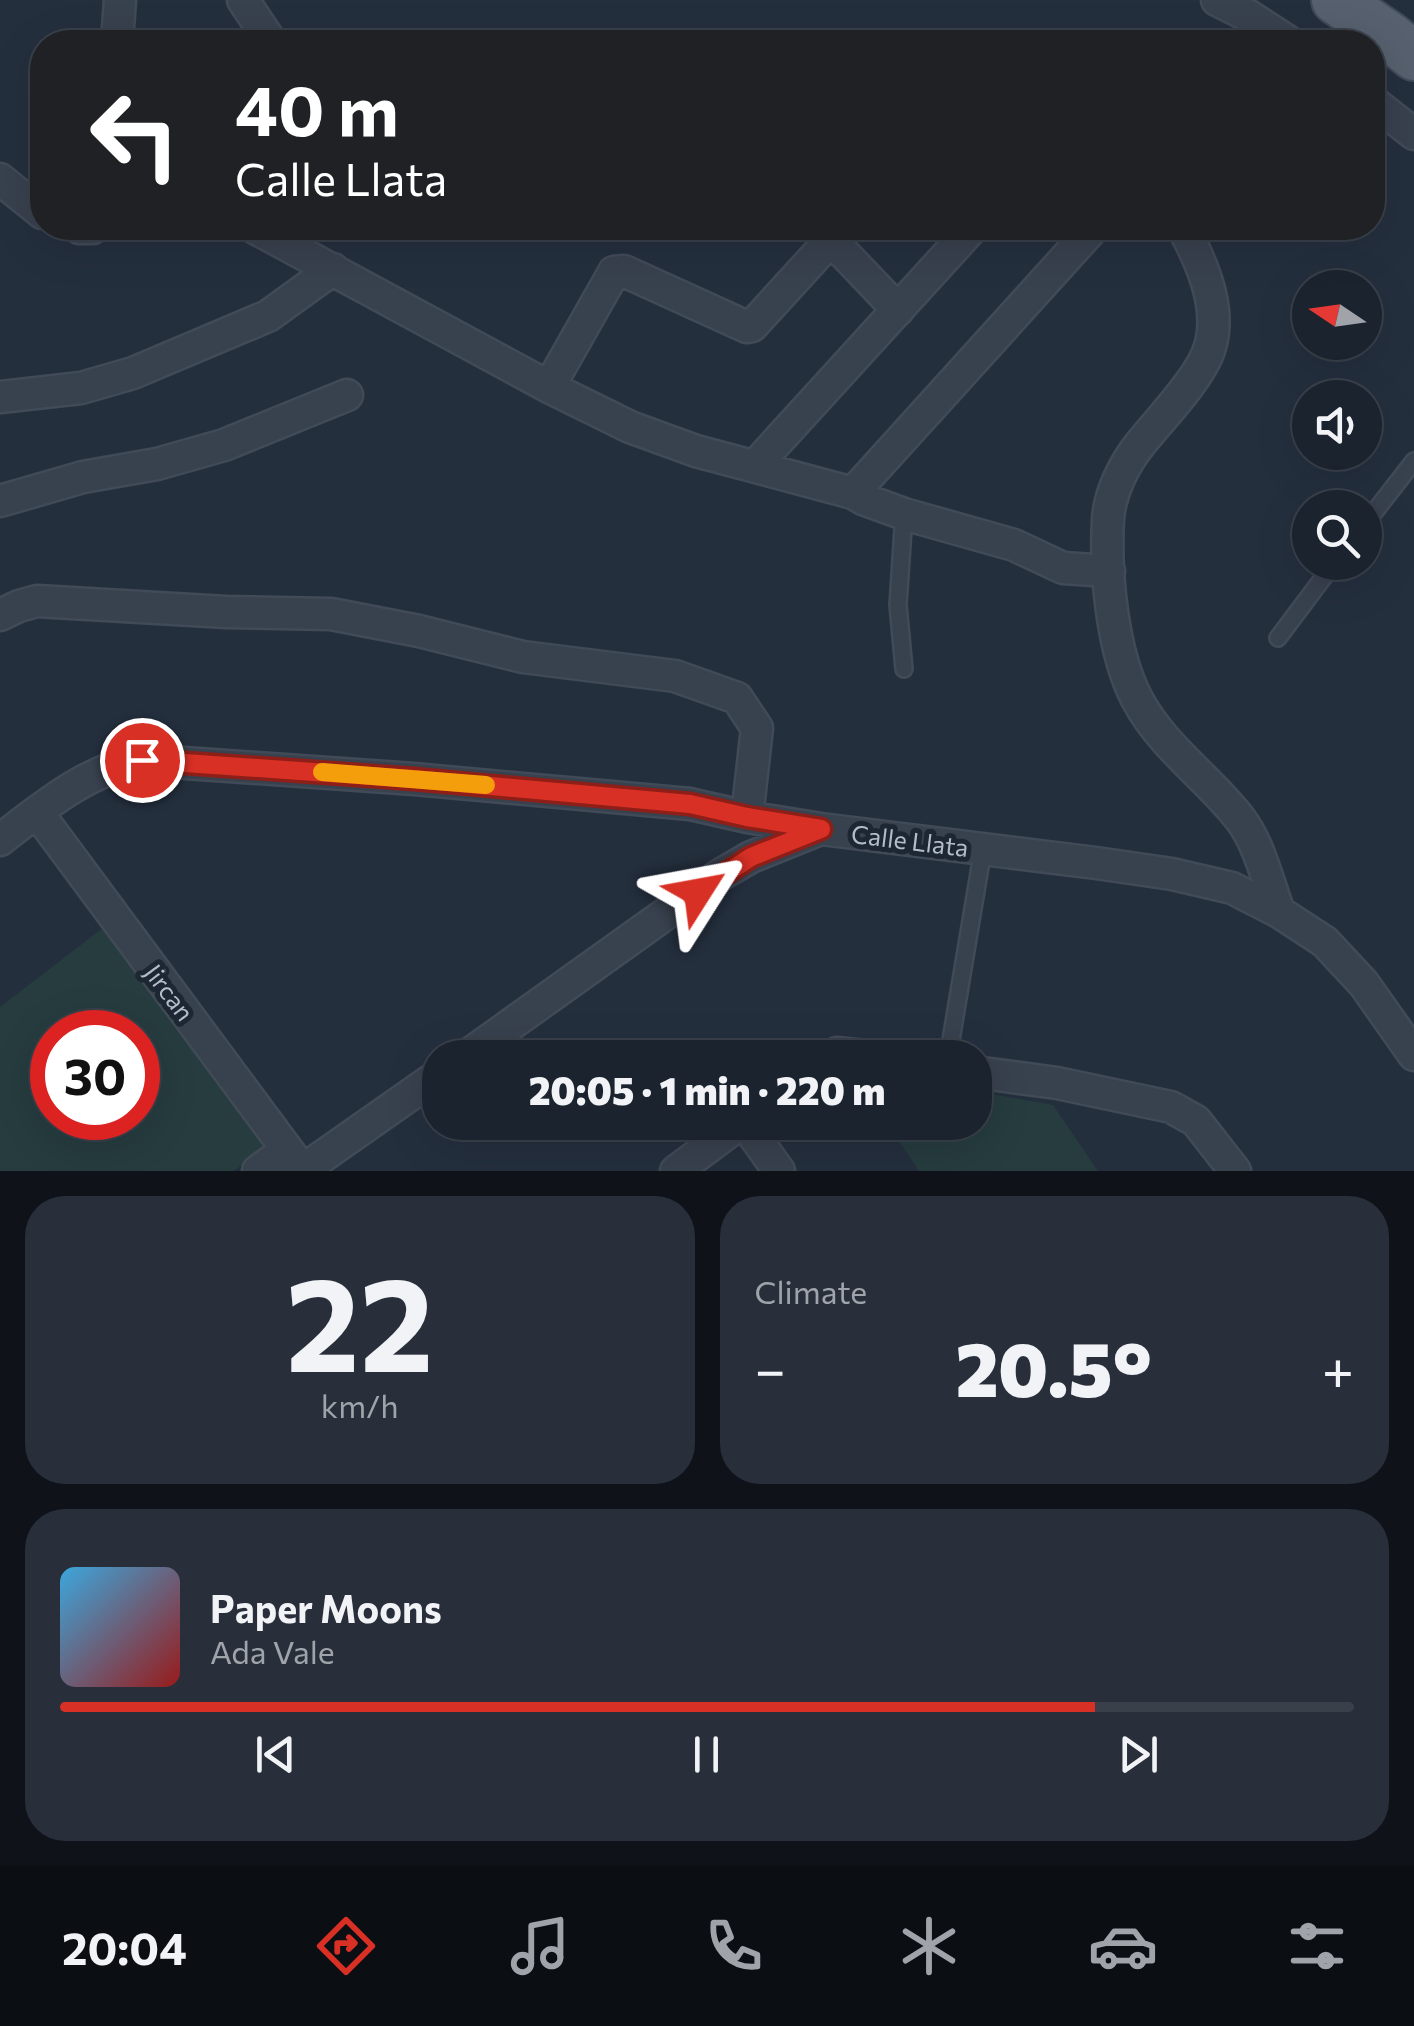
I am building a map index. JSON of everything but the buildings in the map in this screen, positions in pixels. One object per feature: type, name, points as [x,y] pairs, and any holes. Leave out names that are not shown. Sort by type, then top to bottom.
[{"type":"main road","points":[[1336,0],[1380,30]]},
{"type":"main road","points":[[1385,33],[1414,56]]},
{"type":"street","points":[[118,30],[120,0]]},
{"type":"street","points":[[244,0],[263,30]]},
{"type":"street","points":[[1217,0],[1271,30]]},
{"type":"street","points":[[1385,111],[1414,134]]},
{"type":"street","points":[[0,179],[30,203]]},
{"type":"street","points":[[278,240],[548,387],[630,427],[696,451],[1014,544],[1063,568],[1109,571]]},
{"type":"street","points":[[755,466],[961,240]]},
{"type":"street","points":[[853,494],[1082,240]]},
{"type":"street","points":[[1188,240],[1214,308],[1214,334],[1203,363],[1131,456],[1113,492],[1108,517],[1109,571],[1120,655],[1137,699],[1165,740],[1242,822],[1279,912]]},
{"type":"street","points":[[548,387],[614,272],[624,270],[748,328],[831,243],[898,310]]},
{"type":"street","points":[[0,397],[81,388],[133,373],[268,316],[334,269]]},
{"type":"street","points":[[0,501],[224,444],[346,395]]},
{"type":"street","points":[[0,615],[37,601],[331,614],[523,657],[674,676],[737,698],[757,728],[747,817]]},
{"type":"street","name":"Calle Llata","points":[[0,840],[100,771],[142,760],[672,802],[821,829],[1172,874],[1232,888],[1325,942],[1364,984],[1414,1054]]},
{"type":"street","name":"Jircan","points":[[37,812],[298,1164]]},
{"type":"street","points":[[489,1040],[720,875],[751,857],[821,829]]},
{"type":"street","points":[[992,1074],[1057,1083],[1171,1107],[1196,1121],[1236,1171]]},
{"type":"street","points":[[258,1171],[298,1164],[422,1085]]},
{"type":"street","points":[[676,1171],[718,1140]]},
{"type":"street","points":[[756,1140],[779,1171]]},
{"type":"lane","points":[[1382,502],[1414,461]]},
{"type":"lane","points":[[904,514],[898,605],[904,669]]},
{"type":"lane","points":[[1278,638],[1322,580]]},
{"type":"lane","points":[[951,1040],[984,850]]},
{"type":"green space","points":[[104,927],[268,1146],[234,1171],[0,1171],[0,1007]]},
{"type":"green space","points":[[992,1094],[1053,1105],[1098,1171],[919,1171],[898,1140],[992,1140]]},
{"type":"slow traffic","points":[[322,772],[486,785]]},
{"type":"route","points":[[142,760],[690,804],[821,829],[751,857],[698,892]]}]
